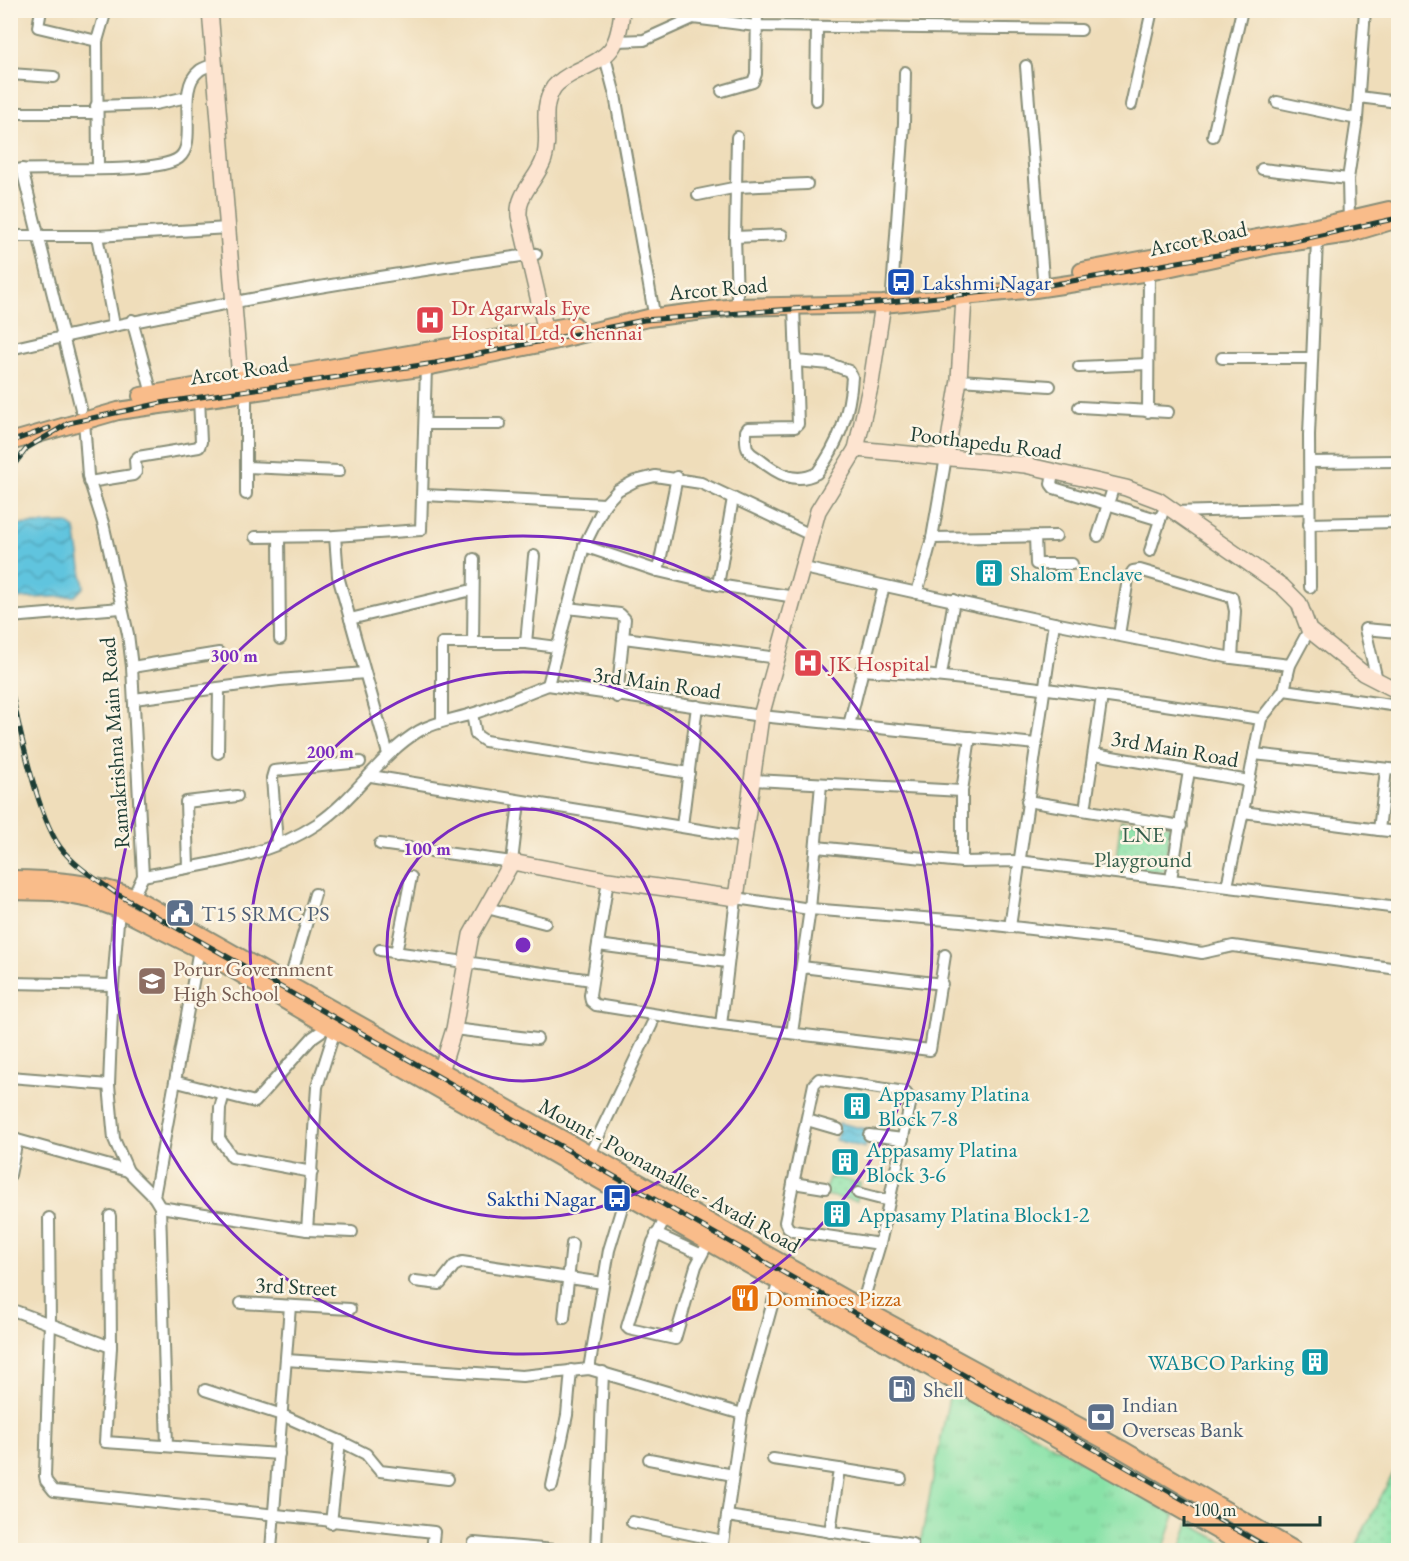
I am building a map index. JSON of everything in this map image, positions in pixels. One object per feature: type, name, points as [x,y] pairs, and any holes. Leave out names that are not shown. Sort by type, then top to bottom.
[{"type":"main road","name":"Arcot Road","points":[[10,431],[83,414],[152,394],[426,367],[653,308],[737,298],[964,298],[1149,272],[1274,245],[1317,240],[1398,208]]},
{"type":"main road","name":"Arcot Road","points":[[10,442],[83,414],[199,398],[243,385],[295,374],[552,336],[672,314],[888,298],[996,285],[1398,219]]},
{"type":"main road","name":"Mount - Poonamallee - Avadi Road","points":[[10,879],[52,879],[97,885],[133,897],[253,973],[332,1028],[432,1072]]},
{"type":"main road","name":"Mount - Poonamallee - Avadi Road","points":[[10,891],[53,891],[94,900],[119,909],[253,973],[288,986],[502,1115],[626,1194],[666,1216],[704,1247],[778,1280],[1252,1551]]},
{"type":"main road","name":"Mount - Poonamallee - Avadi Road","points":[[502,1115],[589,1156],[1212,1502],[1294,1551]]},
{"type":"main road","points":[[1201,1521],[1212,1502]]},
{"type":"street","points":[[40,10],[38,27],[97,40]]},
{"type":"street","points":[[98,169],[97,40],[106,10]]},
{"type":"street","points":[[210,10],[243,385],[246,494]]},
{"type":"street","points":[[620,41],[622,10]]},
{"type":"street","points":[[552,336],[519,206],[544,161],[546,104],[553,89],[561,81],[606,61],[620,41],[630,10]]},
{"type":"street","points":[[722,91],[753,82],[756,74],[757,10]]},
{"type":"street","points":[[1131,105],[1152,10]]},
{"type":"street","points":[[1214,136],[1242,10]]},
{"type":"street","points":[[1349,226],[1348,179],[1357,119],[1365,10]]},
{"type":"street","points":[[620,41],[644,40],[693,14],[756,26],[1082,30]]},
{"type":"street","points":[[816,100],[817,27]]},
{"type":"street","points":[[606,61],[615,95],[653,308]]},
{"type":"street","points":[[16,170],[98,169],[170,163],[181,156],[186,146],[187,97],[197,72],[216,64]]},
{"type":"street","points":[[1026,66],[1043,278]]},
{"type":"street","points":[[721,1025],[743,837],[754,780],[761,716],[804,568],[811,535],[828,490],[856,449],[888,298],[903,145],[905,72]]},
{"type":"street","points":[[10,74],[54,77]]},
{"type":"street","points":[[10,113],[97,110],[154,104],[187,97]]},
{"type":"street","points":[[1359,97],[1398,102]]},
{"type":"street","points":[[1277,102],[1357,119]]},
{"type":"street","points":[[737,137],[738,187],[735,237],[737,298]]},
{"type":"street","points":[[1262,169],[1348,179]]},
{"type":"street","name":"Ramakrishna Main Road","points":[[16,170],[38,236],[83,414],[89,482],[103,523],[128,633],[134,699],[143,876]]},
{"type":"street","points":[[698,195],[738,187],[807,184]]},
{"type":"street","points":[[10,236],[97,236],[228,228]]},
{"type":"street","points":[[735,237],[782,235]]},
{"type":"street","points":[[97,236],[114,325]]},
{"type":"street","points":[[1310,587],[1312,358],[1317,240]]},
{"type":"street","points":[[10,349],[132,320],[234,300],[532,255]]},
{"type":"street","points":[[1148,412],[1149,272]]},
{"type":"street","points":[[917,593],[932,538],[946,457],[958,380],[964,298]]},
{"type":"street","points":[[794,305],[797,426],[747,429],[747,449],[776,473],[804,478],[817,473],[834,446],[848,414],[851,374],[830,364],[796,362]]},
{"type":"street","points":[[132,320],[152,394]]},
{"type":"street","points":[[1222,358],[1312,358]]},
{"type":"street","points":[[1079,367],[1148,364]]},
{"type":"street","points":[[255,537],[335,536],[421,530],[424,495],[426,367]]},
{"type":"street","points":[[958,380],[1050,386]]},
{"type":"street","points":[[89,482],[133,475],[136,472],[135,460],[138,457],[199,447],[201,442],[199,398]]},
{"type":"street","points":[[1078,408],[1168,412]]},
{"type":"street","points":[[425,424],[500,424]]},
{"type":"street","points":[[834,446],[856,449]]},
{"type":"street","name":"Poothapedu Road","points":[[856,449],[1025,465],[1114,485],[1166,512],[1282,587],[1299,603],[1309,630],[1337,654],[1390,686]]},
{"type":"street","points":[[1310,462],[1398,461]]},
{"type":"street","points":[[246,467],[339,471]]},
{"type":"street","points":[[1053,471],[1054,488],[1108,504],[1166,512],[1309,507]]},
{"type":"street","points":[[133,897],[143,876],[248,855],[318,824],[371,776],[388,754],[419,731],[548,685],[584,546],[605,504],[618,490],[635,481],[655,476],[677,477],[701,483],[811,535]]},
{"type":"street","points":[[658,571],[677,477]]},
{"type":"street","points":[[1098,536],[1114,485]]},
{"type":"street","points":[[424,495],[605,504]]},
{"type":"street","points":[[718,585],[733,498]]},
{"type":"street","points":[[1150,551],[1166,512]]},
{"type":"street","points":[[1309,524],[1396,522]]},
{"type":"street","points":[[335,536],[338,576],[388,754]]},
{"type":"street","points":[[1035,536],[1036,564],[1072,564]]},
{"type":"street","points":[[932,538],[1056,536]]},
{"type":"street","points":[[279,537],[280,639]]},
{"type":"street","points":[[584,546],[658,571],[718,585],[795,597]]},
{"type":"street","points":[[526,643],[534,556]]},
{"type":"street","points":[[473,643],[474,559]]},
{"type":"street","points":[[804,568],[1054,623],[1232,658],[1290,665]]},
{"type":"street","points":[[1119,635],[1128,579],[1133,571],[1140,570],[1232,597],[1235,611],[1232,658]]},
{"type":"street","points":[[849,725],[884,585]]},
{"type":"street","points":[[350,619],[472,590]]},
{"type":"street","points":[[940,675],[954,600]]},
{"type":"street","points":[[10,617],[121,608]]},
{"type":"street","points":[[567,608],[620,614],[626,622],[616,697]]},
{"type":"street","points":[[1011,927],[1018,861],[1054,623]]},
{"type":"street","points":[[1390,686],[1365,629],[1398,632]]},
{"type":"street","points":[[1227,886],[1261,719],[1284,690],[1290,665],[1309,630]]},
{"type":"street","points":[[624,638],[778,658]]},
{"type":"street","points":[[442,721],[442,643],[526,643],[557,647]]},
{"type":"street","points":[[132,667],[219,653]]},
{"type":"street","points":[[861,670],[940,675],[1045,687],[1261,719]]},
{"type":"street","points":[[134,699],[279,680],[365,673]]},
{"type":"street","name":"3rd Main Road","points":[[548,685],[616,697],[761,716],[1036,744]]},
{"type":"street","points":[[218,753],[219,688]]},
{"type":"street","points":[[1284,690],[1398,706]]},
{"type":"street","points":[[1085,810],[1102,696]]},
{"type":"street","points":[[682,826],[697,706]]},
{"type":"street","points":[[472,714],[476,735],[485,741],[688,773]]},
{"type":"street","points":[[962,862],[962,791],[970,737]]},
{"type":"street","name":"3rd Main Road","points":[[1095,754],[1249,781]]},
{"type":"street","points":[[1254,754],[1398,770]]},
{"type":"street","points":[[278,843],[272,778],[274,771],[360,762]]},
{"type":"street","points":[[1378,830],[1386,770]]},
{"type":"street","points":[[1172,879],[1189,771]]},
{"type":"street","points":[[371,776],[743,837]]},
{"type":"street","points":[[754,780],[962,791]]},
{"type":"street","points":[[792,1033],[810,909],[821,784]]},
{"type":"street","points":[[188,867],[186,802],[237,796]]},
{"type":"street","points":[[1028,801],[1181,826]]},
{"type":"street","points":[[432,1072],[454,1029],[471,935],[512,862],[519,802]]},
{"type":"street","points":[[1243,812],[1398,832]]},
{"type":"street","points":[[380,844],[512,862],[608,880],[810,909],[1011,927],[1117,939],[1202,953],[1233,946],[1398,969]]},
{"type":"street","points":[[817,848],[962,862],[1018,861],[1398,908]]},
{"type":"street","points":[[396,953],[411,877]]},
{"type":"street","points":[[608,880],[592,980],[591,1001],[596,1005],[721,1025],[930,1050],[945,955]]},
{"type":"street","points":[[288,986],[315,894]]},
{"type":"street","points":[[487,908],[545,923]]},
{"type":"street","points":[[119,909],[109,1085],[114,1139],[128,1171],[154,1197],[160,1207],[167,1446]]},
{"type":"street","points":[[598,945],[727,962]]},
{"type":"street","points":[[154,1197],[177,1082],[199,949]]},
{"type":"street","points":[[380,950],[592,980]]},
{"type":"street","points":[[802,966],[942,984]]},
{"type":"street","points":[[10,983],[113,985]]},
{"type":"street","points":[[589,1156],[652,1024]]},
{"type":"street","points":[[177,1082],[255,1102],[313,1037],[332,1028]]},
{"type":"street","points":[[307,1230],[316,1087],[332,1028]]},
{"type":"street","points":[[454,1029],[537,1039]]},
{"type":"street","points":[[10,1077],[109,1085]]},
{"type":"street","points":[[861,1308],[880,1244],[911,1101],[905,1092],[819,1079],[814,1084],[785,1222],[788,1228],[880,1244]]},
{"type":"street","points":[[224,1094],[220,1108],[219,1138],[232,1157],[312,1172]]},
{"type":"street","points":[[807,1120],[838,1130]]},
{"type":"street","points":[[869,1135],[903,1139]]},
{"type":"street","points":[[10,1175],[14,1139],[128,1171]]},
{"type":"street","points":[[794,1183],[825,1188]]},
{"type":"street","points":[[858,1193],[890,1201]]},
{"type":"street","points":[[589,1369],[609,1250],[626,1194]]},
{"type":"street","points":[[160,1207],[307,1230],[352,1232]]},
{"type":"street","points":[[110,1216],[111,1347],[105,1442],[279,1454]]},
{"type":"street","points":[[656,1234],[704,1247],[675,1339],[629,1329],[627,1326],[656,1234],[666,1216]]},
{"type":"street","points":[[49,1218],[50,1323],[45,1476],[54,1491],[275,1517],[434,1532],[432,1551]]},
{"type":"street","points":[[564,1318],[572,1244]]},
{"type":"street","points":[[415,1281],[440,1284],[454,1266],[462,1262],[603,1283]]},
{"type":"street","points":[[632,1522],[722,1546],[742,1414],[778,1280]]},
{"type":"street","name":"3rd Street","points":[[241,1303],[350,1309]]},
{"type":"street","points":[[271,1551],[290,1306]]},
{"type":"street","points":[[10,1309],[111,1347]]},
{"type":"street","points":[[286,1360],[522,1376],[589,1369],[742,1414]]},
{"type":"street","points":[[552,1486],[567,1415],[571,1370]]},
{"type":"street","points":[[596,1551],[603,1372]]},
{"type":"street","points":[[205,1390],[282,1415],[340,1441],[366,1454],[380,1471],[448,1479]]},
{"type":"street","points":[[331,1522],[340,1441]]},
{"type":"street","points":[[649,1459],[733,1475]]},
{"type":"street","points":[[773,1459],[901,1479]]},
{"type":"street","points":[[830,1532],[839,1469]]},
{"type":"street","points":[[727,1516],[912,1544]]},
{"type":"street","points":[[474,1543],[554,1551]]},
{"type":"green space","name":"LNE Playground","points":[[1121,820],[1170,826],[1164,872],[1115,866]]},
{"type":"green space","points":[[829,1177],[860,1183],[857,1201],[823,1195]]},
{"type":"green space","points":[[951,1387],[1175,1515],[1163,1550],[919,1550]]},
{"type":"green space","points":[[1398,1464],[1398,1550],[1353,1550]]},
{"type":"green space","points":[[1189,1523],[1237,1550],[1180,1550]]},
{"type":"water","points":[[67,523],[75,529],[84,587],[75,596],[11,599],[11,525]]},
{"type":"water","points":[[839,1123],[870,1130],[865,1148],[836,1140]]},
{"type":"railway","points":[[10,470],[27,448],[69,423],[166,402],[435,363],[644,320],[889,302],[1044,286],[1290,242],[1398,218]]},
{"type":"railway","points":[[10,442],[49,428]]},
{"type":"railway","points":[[10,684],[29,768],[51,832],[60,847],[72,860],[117,894],[1272,1550]]},
{"type":"place","name":"Lakshmi Nagar","points":[[901,282]]},
{"type":"place","name":"Dr Agarwals Eye Hospital Ltd, Chennai","points":[[430,320]]},
{"type":"place","name":"Shalom Enclave","points":[[989,573]]},
{"type":"place","name":"JK Hospital","points":[[808,663]]},
{"type":"place","name":"T15 SRMC PS","points":[[180,913]]},
{"type":"place","name":"Porur Government High School","points":[[152,981]]},
{"type":"place","name":"Appasamy Platina Block 7-8","points":[[857,1106]]},
{"type":"place","name":"Appasamy Platina Block 3-6","points":[[845,1162]]},
{"type":"place","name":"Sakthi Nagar","points":[[617,1198]]},
{"type":"place","name":"Appasamy Platina Block1-2","points":[[837,1214]]},
{"type":"place","name":"Dominoes Pizza","points":[[745,1298]]},
{"type":"place","name":"WABCO Parking","points":[[1315,1362]]},
{"type":"place","name":"Shell","points":[[902,1389]]},
{"type":"place","name":"Indian Overseas Bank","points":[[1101,1417]]}]
